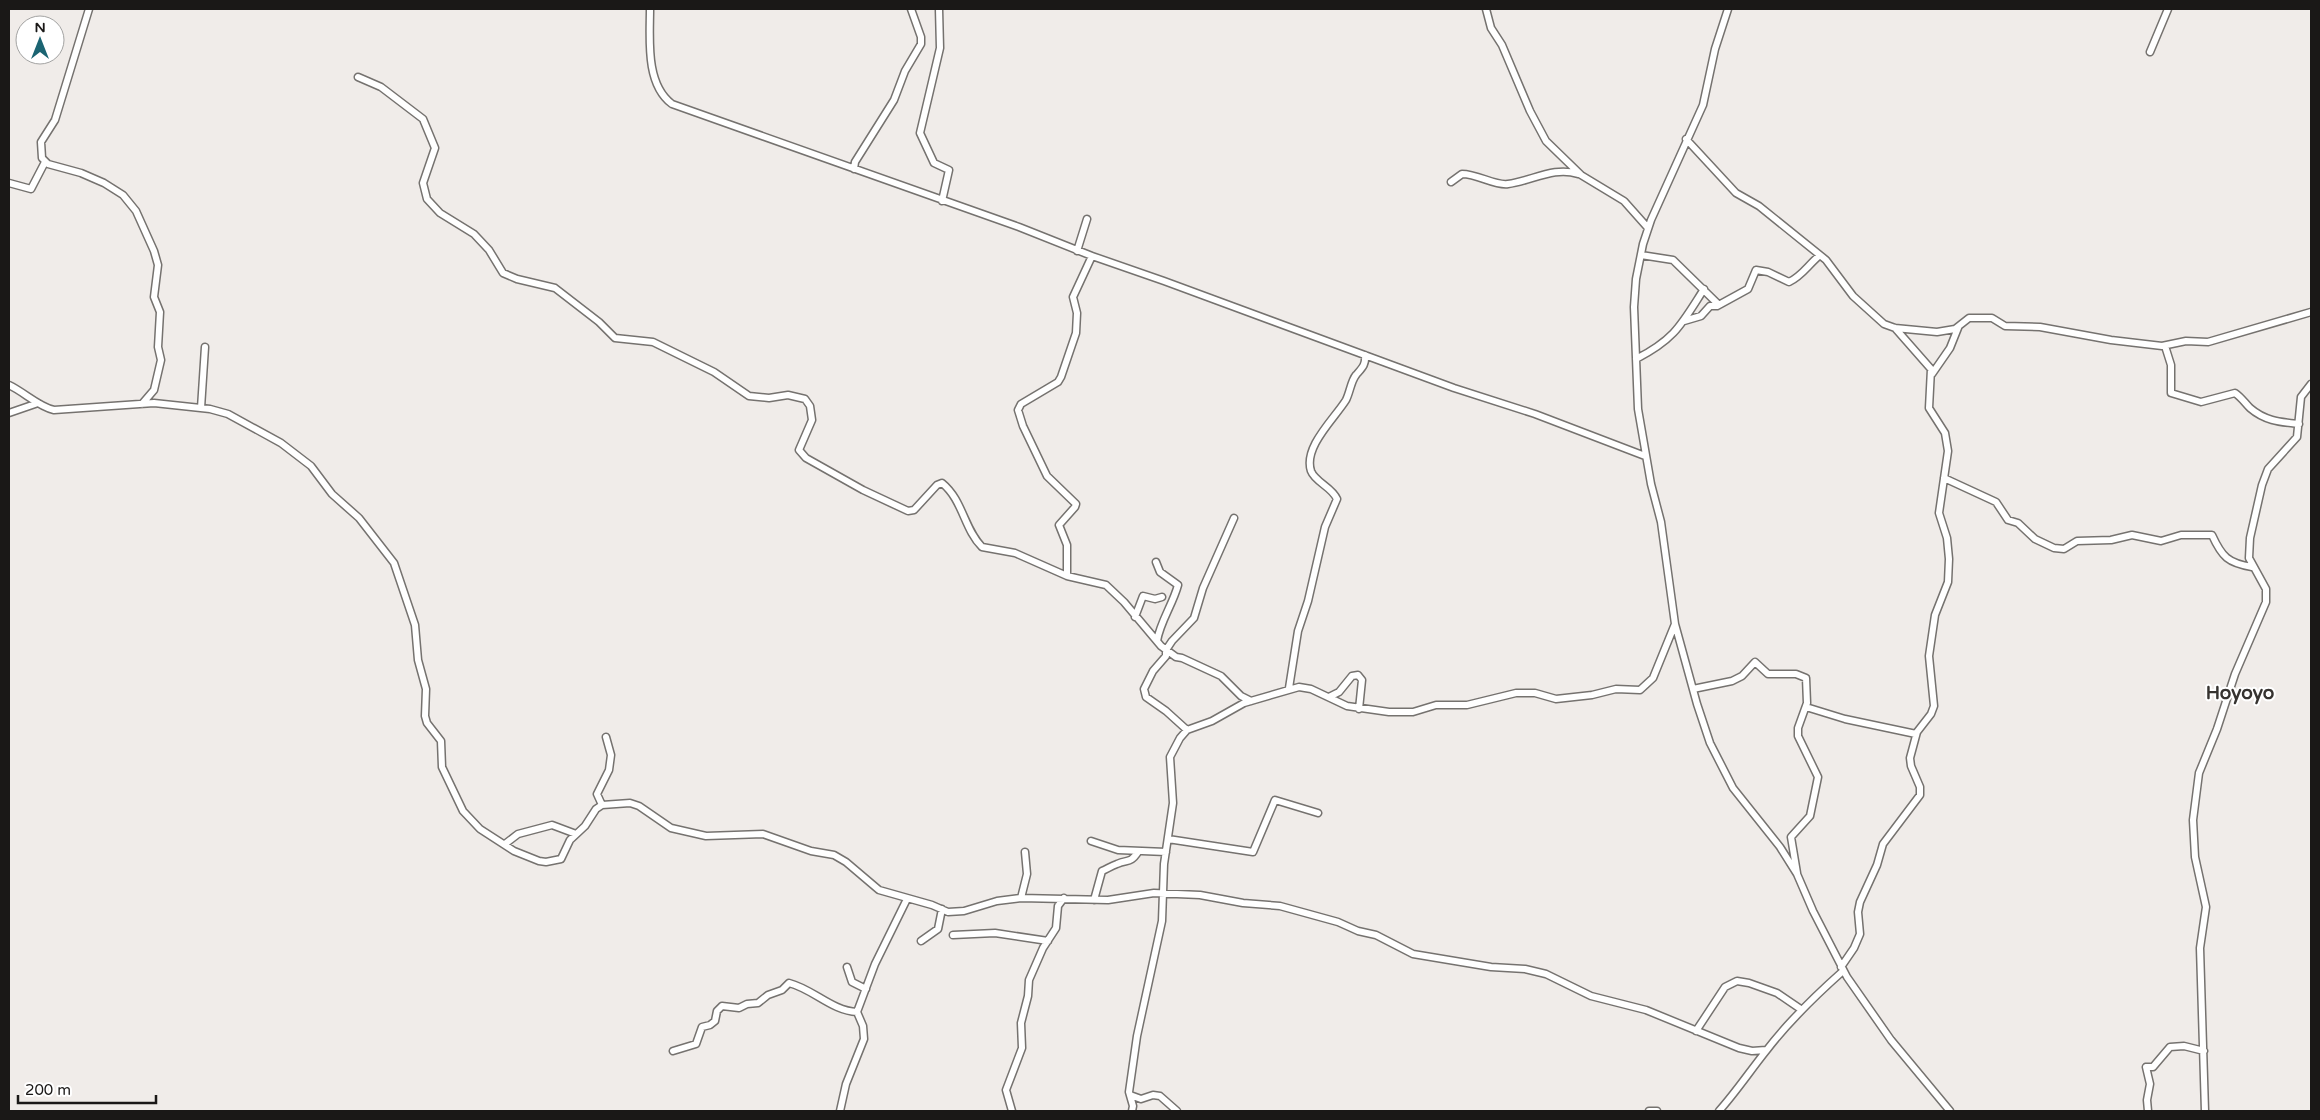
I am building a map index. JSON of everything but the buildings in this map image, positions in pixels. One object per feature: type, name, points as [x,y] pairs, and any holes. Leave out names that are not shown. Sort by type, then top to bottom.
[{"type":"street","points":[[90,9],[55,120],[41,142],[41,153],[45,162],[61,169],[81,173],[123,194],[136,211],[154,251],[158,265],[154,297],[160,312],[158,347],[161,360],[153,393],[142,404]]},
{"type":"street","points":[[650,9],[651,68],[656,83],[670,103],[1019,227],[1077,251],[1454,388],[1535,414],[1645,456]]},
{"type":"street","points":[[854,169],[855,162],[894,100],[905,71],[921,44],[912,9]]},
{"type":"street","points":[[939,9],[940,48],[920,133],[934,163],[949,170],[942,201]]},
{"type":"street","points":[[1486,9],[1491,28],[1502,44],[1540,132],[1552,148],[1581,175],[1624,201],[1648,228]]},
{"type":"street","points":[[1728,9],[1715,48],[1703,105],[1651,220],[1636,279],[1634,307],[1638,409],[1645,456],[1661,522],[1675,624],[1693,689],[1713,748],[1733,788],[1780,847],[1798,874],[1842,969],[1891,1040],[1920,1078],[1950,1111]]},
{"type":"street","points":[[2150,52],[2168,9]]},
{"type":"street","points":[[358,77],[382,87],[423,119],[435,148],[423,183],[427,199],[440,213],[474,234],[489,250],[504,273],[517,279],[555,288],[599,322],[615,338],[653,342],[714,372],[749,396],[770,398],[788,395],[805,399],[810,406],[812,420],[799,450],[806,458],[864,490],[908,511],[914,510],[937,485],[942,483],[954,497],[982,547],[1015,553],[1067,576],[1106,585],[1166,650],[1176,658],[1182,658],[1221,676],[1241,696],[1251,701]]},
{"type":"street","points":[[1686,139],[1736,193],[1759,206],[1831,265],[1840,281],[1856,299],[1866,305],[1884,324],[1895,328],[1937,332],[1958,328]]},
{"type":"street","points":[[9,183],[32,189],[45,162]]},
{"type":"street","points":[[1451,182],[1462,174],[1478,176],[1506,184],[1541,174],[1568,172],[1581,175]]},
{"type":"street","points":[[1077,251],[1087,219]]},
{"type":"street","points":[[1640,219],[1651,220]]},
{"type":"street","points":[[1641,255],[1673,260],[1719,305]]},
{"type":"street","points":[[1067,576],[1067,545],[1059,525],[1076,504],[1047,476],[1023,426],[1018,410],[1021,404],[1058,382],[1061,377],[1078,323],[1074,293],[1092,256]]},
{"type":"street","points":[[1684,320],[1701,316],[1710,306],[1719,305],[1748,289],[1756,270],[1768,272],[1789,282],[1800,277],[1809,264],[1819,256]]},
{"type":"street","points":[[1636,360],[1668,340],[1704,290]]},
{"type":"street","points":[[1719,1111],[1752,1072],[1766,1050],[1842,969],[1860,934],[1858,912],[1860,902],[1877,865],[1883,844],[1920,795],[1920,786],[1910,763],[1916,734],[1931,714],[1934,706],[1929,656],[1935,615],[1948,582],[1948,542],[1939,513],[1948,445],[1945,434],[1929,408],[1929,387],[1932,374],[1950,348],[1958,328],[1969,318],[1992,318],[1996,323],[2005,326],[2040,327],[2111,340],[2165,346],[2186,341],[2208,342],[2311,312]]},
{"type":"street","points":[[1895,328],[1919,353],[1931,368],[1932,374]]},
{"type":"street","points":[[2165,346],[2171,365],[2171,393],[2201,402],[2236,393],[2250,408],[2269,421],[2299,424]]},
{"type":"street","points":[[202,408],[205,347]]},
{"type":"street","points":[[1289,688],[1298,631],[1308,601],[1325,527],[1337,499],[1313,475],[1310,468],[1312,455],[1318,438],[1344,403],[1355,376],[1362,369],[1365,355]]},
{"type":"street","points":[[2205,1111],[2200,948],[2206,907],[2195,857],[2193,812],[2199,772],[2214,736],[2235,674],[2266,602],[2266,589],[2252,567],[2249,558],[2250,538],[2262,486],[2268,469],[2297,437],[2301,397],[2311,384]]},
{"type":"street","points":[[9,385],[28,395],[38,403],[54,410],[161,403],[202,408],[228,414],[281,442],[311,466],[332,494],[359,518],[390,557],[415,625],[418,660],[426,689],[425,716],[430,728],[442,745],[441,760],[446,776],[463,811],[480,829],[514,851],[539,861],[554,862],[561,859],[570,840],[585,826],[596,809],[602,805],[634,804],[665,825],[700,834],[763,834],[811,852],[834,855],[846,862],[879,890],[956,912],[997,901],[1021,898],[1118,900],[1144,894],[1164,893],[1206,895],[1243,903],[1280,906],[1300,910],[1338,922],[1358,932],[1376,935],[1413,954],[1491,968],[1525,969],[1538,972],[1591,996],[1646,1010],[1739,1048],[1752,1051],[1766,1050]]},
{"type":"street","points":[[9,413],[38,403]]},
{"type":"street","points":[[1944,478],[1996,502],[2007,518],[2018,523],[2031,536],[2047,546],[2064,549],[2077,541],[2111,540],[2132,535],[2161,541],[2181,535],[2207,534],[2212,535],[2226,558],[2236,564],[2252,567]]},
{"type":"street","points":[[1187,730],[1166,711],[1146,697],[1144,693],[1153,671],[1166,656],[1166,650],[1194,618],[1204,588],[1234,518]]},
{"type":"street","points":[[1156,562],[1160,572],[1178,585],[1156,641]]},
{"type":"street","points":[[1136,617],[1144,596],[1155,599],[1162,598]]},
{"type":"street","points":[[1132,1111],[1133,1106],[1130,1095],[1137,1036],[1162,921],[1166,852],[1173,803],[1170,757],[1180,738],[1187,730],[1212,721],[1238,706],[1289,688],[1311,689],[1347,706],[1380,712],[1413,712],[1436,705],[1480,703],[1516,693],[1535,693],[1556,699],[1592,695],[1616,689],[1640,690],[1653,678],[1675,624]]},
{"type":"street","points":[[1693,689],[1732,681],[1742,676],[1752,663],[1756,662],[1768,674],[1793,673],[1804,676],[1807,683],[1806,707],[1799,724],[1798,736],[1818,778],[1810,816],[1791,838],[1798,874]]},
{"type":"street","points":[[1329,697],[1339,692],[1352,676],[1358,675],[1362,680],[1359,709]]},
{"type":"street","points":[[1806,707],[1845,719],[1916,734]]},
{"type":"street","points":[[602,805],[597,794],[607,776],[611,755],[606,737]]},
{"type":"street","points":[[1168,839],[1251,852],[1255,850],[1275,800],[1318,813]]},
{"type":"street","points":[[504,844],[518,834],[552,825],[576,834]]},
{"type":"street","points":[[1091,841],[1118,850],[1166,852]]},
{"type":"street","points":[[1021,898],[1027,874],[1025,852]]},
{"type":"street","points":[[1094,900],[1102,871],[1108,870],[1115,864],[1130,862],[1138,852]]},
{"type":"street","points":[[1012,1111],[1008,1101],[1007,1086],[1022,1048],[1021,1023],[1028,1000],[1030,977],[1056,928],[1058,906],[1064,898]]},
{"type":"street","points":[[840,1111],[846,1084],[864,1039],[863,1026],[857,1012],[875,964],[907,899]]},
{"type":"street","points":[[921,940],[938,929],[942,909]]},
{"type":"street","points":[[953,935],[995,933],[1048,941]]},
{"type":"street","points":[[846,967],[852,982],[866,989]]},
{"type":"street","points":[[1696,1031],[1724,987],[1737,981],[1749,983],[1777,993],[1802,1010]]},
{"type":"street","points":[[673,1051],[696,1044],[702,1027],[710,1025],[715,1021],[717,1011],[723,1005],[739,1008],[747,1004],[758,1003],[768,995],[782,990],[789,983],[838,1006],[857,1012]]},
{"type":"street","points":[[2148,1111],[2147,1100],[2150,1084],[2146,1067],[2153,1067],[2170,1048],[2184,1046],[2204,1052]]},
{"type":"street","points":[[1130,1095],[1142,1099],[1153,1095],[1160,1096],[1176,1111]]},
{"type":"street","points":[[1649,1111],[1657,1111]]},
{"type":"district","name":"Hoyoyo","points":[[2240,692]]}]
